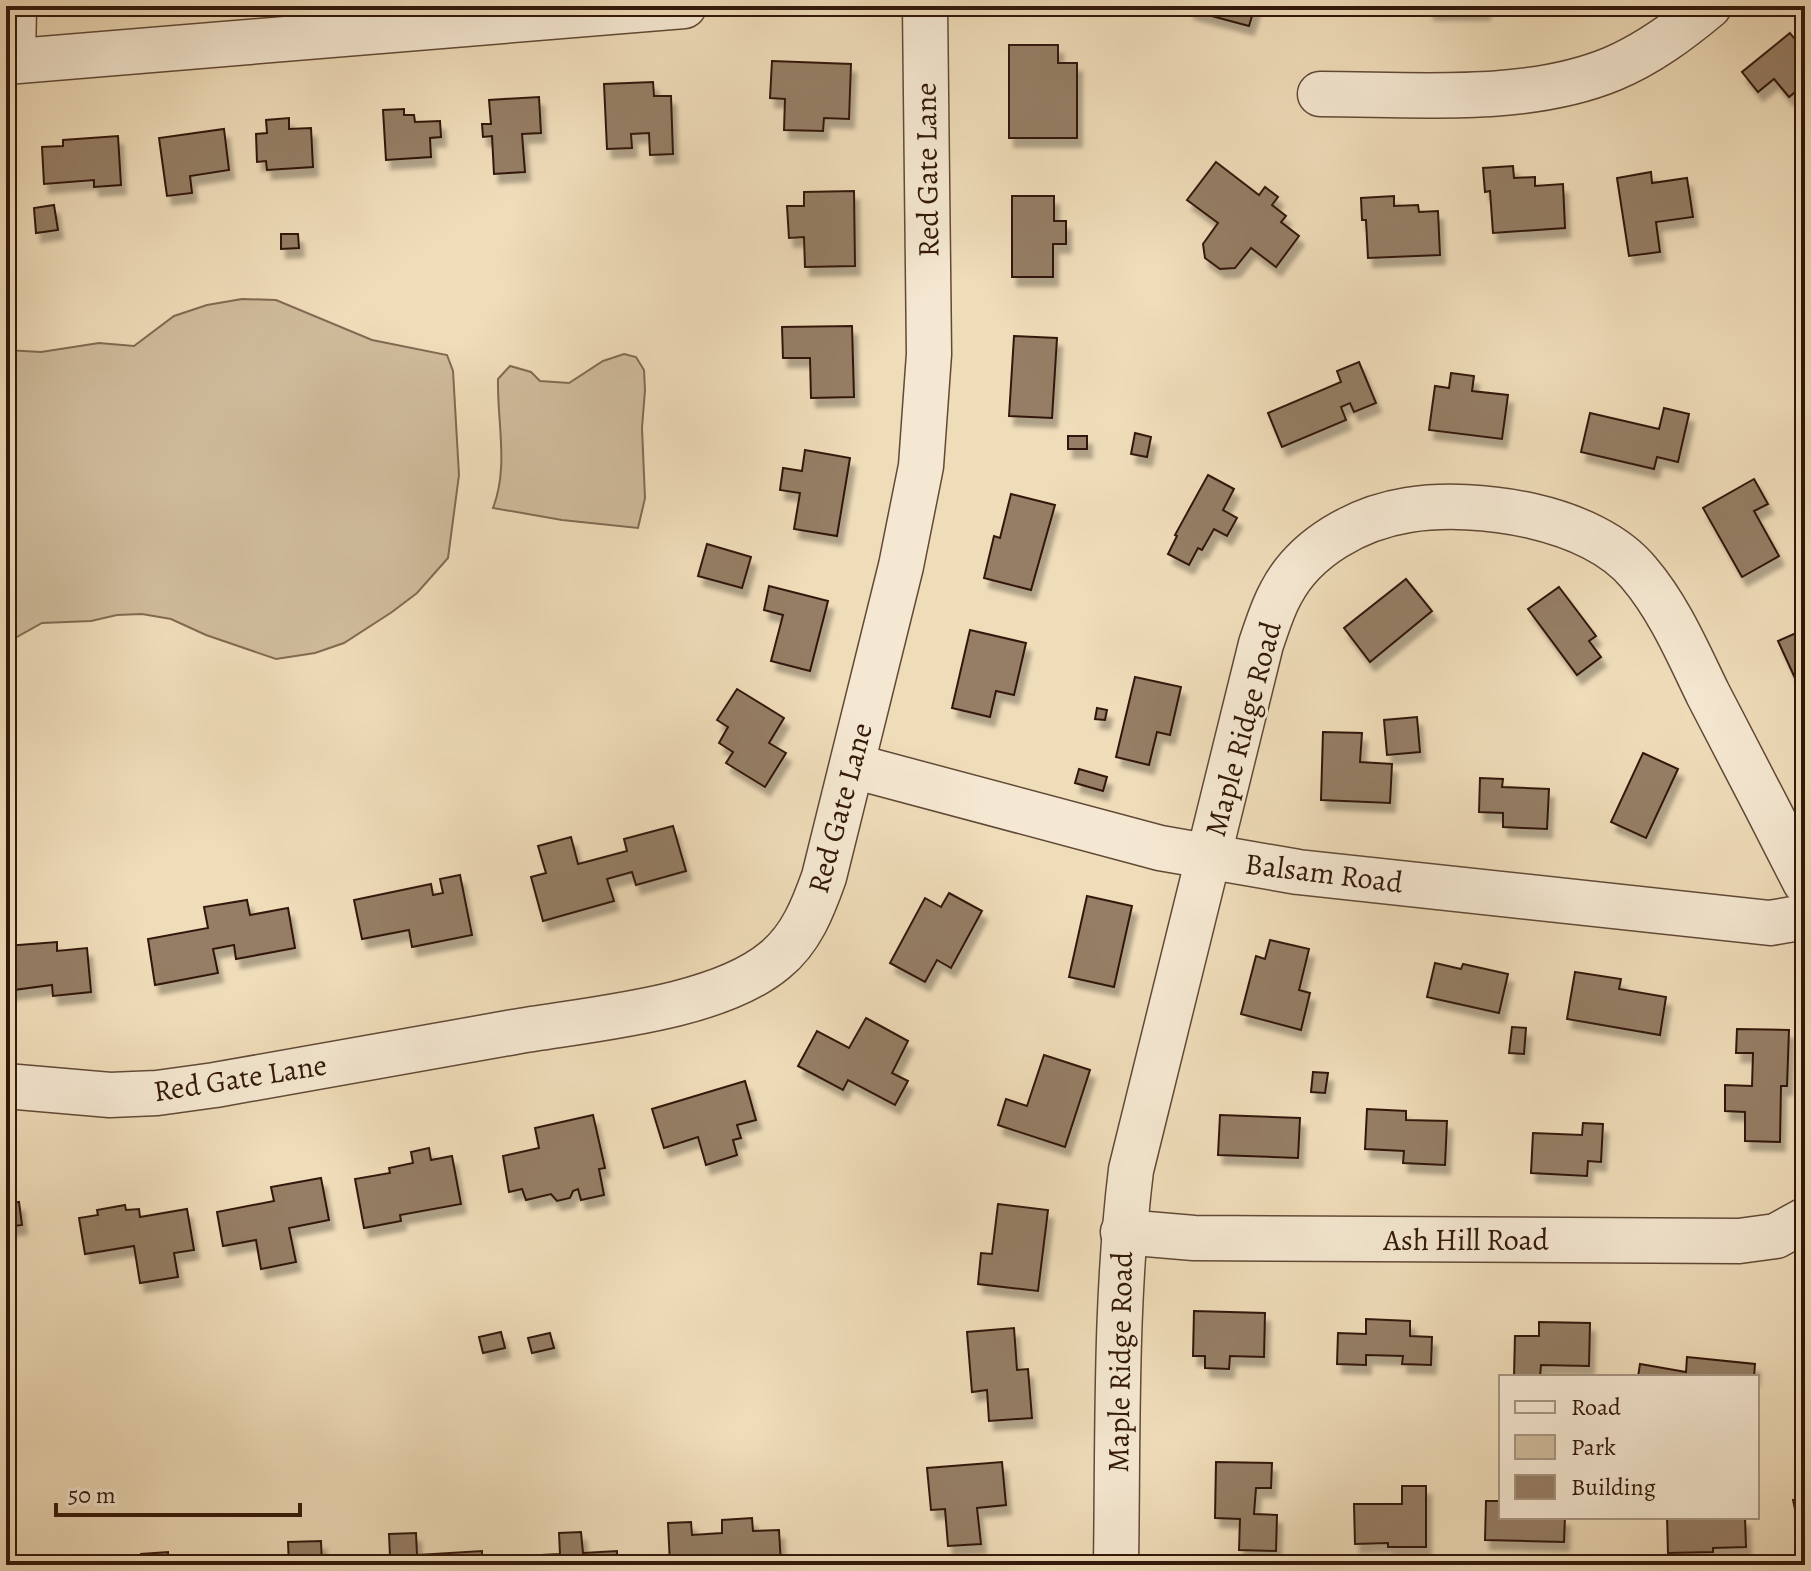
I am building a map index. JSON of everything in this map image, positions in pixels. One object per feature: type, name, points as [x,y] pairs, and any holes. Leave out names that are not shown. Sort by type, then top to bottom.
[{"type":"street","points":[[14,6],[10,62],[474,15],[684,6]]},
{"type":"street","name":"Red Gate Lane","points":[[6,1086],[88,1094],[157,1093],[663,1006],[738,981],[774,961],[789,946],[802,927],[824,877],[853,766],[921,466],[926,419],[930,300],[925,6]]},
{"type":"street","points":[[1320,94],[1492,93],[1552,87],[1611,69],[1638,56],[1664,41],[1709,6]]},
{"type":"street","name":"Maple Ridge Road","points":[[1116,1565],[1119,1312],[1123,1232],[1137,1140],[1261,644],[1281,592],[1311,554],[1342,533],[1380,517],[1417,508],[1471,508],[1546,519],[1570,526],[1609,547],[1639,572],[1670,619],[1805,882]]},
{"type":"street","name":"Balsam Road","points":[[853,766],[1145,844],[1209,858],[1298,872],[1770,923],[1805,917]]},
{"type":"street","name":"Ash Hill Road","points":[[1123,1232],[1194,1238],[1739,1241],[1776,1236],[1805,1220]]},
{"type":"green space","points":[[242,299],[276,300],[372,340],[447,355],[453,371],[459,475],[448,558],[417,593],[392,612],[344,643],[315,653],[276,659],[206,635],[171,619],[142,614],[117,615],[91,621],[42,623],[6,643],[6,350],[41,352],[99,343],[134,346],[174,316],[207,305]]},
{"type":"green space","points":[[624,354],[636,357],[644,370],[642,428],[645,498],[638,528],[562,520],[493,508],[501,461],[498,379],[510,366],[531,372],[540,381],[569,383],[603,361]]},
{"type":"building","points":[[1190,6],[1255,6],[1249,26],[1189,10]]},
{"type":"building","points":[[1429,6],[1485,6],[1485,11],[1429,11]]},
{"type":"building","points":[[1790,33],[1805,52],[1805,84],[1789,97],[1774,79],[1758,92],[1742,72]]},
{"type":"building","points":[[1009,45],[1058,45],[1058,63],[1077,63],[1077,138],[1009,138]]},
{"type":"building","points":[[772,61],[851,64],[849,119],[824,118],[823,131],[784,130],[785,99],[770,98]]},
{"type":"building","points":[[653,82],[654,96],[671,96],[673,154],[650,155],[649,133],[631,134],[632,148],[607,149],[604,84]]},
{"type":"building","points":[[539,97],[541,133],[522,134],[525,172],[494,174],[492,136],[483,137],[482,124],[491,124],[489,100]]},
{"type":"building","points":[[404,109],[404,115],[414,115],[415,122],[440,121],[441,137],[430,138],[431,157],[386,160],[383,110]]},
{"type":"building","points":[[289,118],[289,129],[311,128],[313,167],[267,170],[266,161],[257,162],[256,134],[267,133],[266,120]]},
{"type":"building","points":[[224,129],[229,170],[190,176],[192,193],[167,196],[159,138]]},
{"type":"building","points":[[118,136],[121,185],[94,187],[94,180],[44,184],[42,147],[63,146],[63,140]]},
{"type":"building","points":[[1216,162],[1259,195],[1265,187],[1278,197],[1272,205],[1286,216],[1281,222],[1299,236],[1276,267],[1251,248],[1235,268],[1220,269],[1205,258],[1203,244],[1218,223],[1187,200]]},
{"type":"building","points":[[1513,166],[1514,178],[1535,177],[1535,186],[1563,184],[1565,228],[1493,233],[1490,191],[1485,192],[1483,168]]},
{"type":"building","points":[[1651,172],[1652,183],[1687,178],[1693,217],[1656,222],[1660,252],[1629,256],[1617,178]]},
{"type":"building","points":[[854,191],[855,266],[805,267],[804,237],[789,238],[787,206],[804,206],[804,192]]},
{"type":"building","points":[[1012,196],[1054,196],[1054,221],[1066,221],[1066,244],[1053,244],[1053,277],[1012,277]]},
{"type":"building","points":[[1394,196],[1394,206],[1418,205],[1419,212],[1438,211],[1440,255],[1368,258],[1366,220],[1362,220],[1361,198]]},
{"type":"building","points":[[54,205],[58,230],[36,233],[34,208]]},
{"type":"building","points":[[281,234],[298,234],[299,248],[281,249]]},
{"type":"building","points":[[852,326],[854,397],[811,398],[810,358],[783,358],[782,327]]},
{"type":"building","points":[[1014,336],[1057,338],[1052,418],[1009,416]]},
{"type":"building","points":[[1359,362],[1376,403],[1354,412],[1350,403],[1341,407],[1346,420],[1282,447],[1268,413],[1341,382],[1337,371]]},
{"type":"building","points":[[1451,373],[1474,376],[1472,391],[1508,395],[1502,439],[1429,430],[1435,386],[1449,388]]},
{"type":"building","points":[[1664,408],[1689,414],[1678,462],[1657,457],[1654,469],[1581,452],[1590,413],[1659,429]]},
{"type":"building","points":[[1135,433],[1151,437],[1147,457],[1131,454]]},
{"type":"building","points":[[1068,436],[1087,436],[1087,449],[1068,449]]},
{"type":"building","points":[[805,450],[850,458],[837,536],[794,529],[800,493],[780,490],[783,468],[802,471]]},
{"type":"building","points":[[1208,475],[1234,489],[1223,510],[1237,518],[1227,536],[1214,529],[1189,565],[1168,554]]},
{"type":"building","points":[[1754,479],[1768,504],[1754,511],[1779,556],[1742,577],[1703,508]]},
{"type":"building","points":[[1011,494],[1055,505],[1031,590],[984,578],[994,536],[1000,538]]},
{"type":"building","points":[[707,544],[751,557],[742,588],[698,576]]},
{"type":"building","points":[[1406,579],[1432,611],[1370,662],[1344,628]]},
{"type":"building","points":[[769,586],[828,601],[810,671],[771,661],[783,615],[764,610]]},
{"type":"building","points":[[1559,587],[1596,636],[1589,641],[1601,657],[1577,675],[1528,609]]},
{"type":"building","points":[[1805,629],[1805,700],[1778,641]]},
{"type":"building","points":[[970,630],[1026,643],[1014,695],[996,691],[990,717],[952,708]]},
{"type":"building","points":[[1135,677],[1181,687],[1170,735],[1157,732],[1149,765],[1116,757]]},
{"type":"building","points":[[737,689],[784,718],[769,743],[786,753],[765,787],[726,763],[733,752],[719,743],[728,727],[717,720]]},
{"type":"building","points":[[1097,708],[1107,710],[1105,720],[1095,719]]},
{"type":"building","points":[[1417,717],[1420,752],[1387,755],[1384,720]]},
{"type":"building","points":[[1323,732],[1362,733],[1360,762],[1392,764],[1390,803],[1321,800]]},
{"type":"building","points":[[1643,753],[1678,769],[1646,838],[1611,822]]},
{"type":"building","points":[[1079,769],[1107,777],[1103,791],[1075,783]]},
{"type":"building","points":[[1480,778],[1503,779],[1502,787],[1549,789],[1547,829],[1503,827],[1503,813],[1479,812]]},
{"type":"building","points":[[673,826],[686,871],[636,885],[632,872],[607,879],[614,901],[543,921],[531,877],[546,873],[538,846],[571,837],[578,864],[627,851],[624,839]]},
{"type":"building","points":[[460,875],[472,935],[412,947],[409,930],[362,939],[354,900],[431,884],[433,895],[443,893],[440,879]]},
{"type":"building","points":[[949,893],[982,911],[951,968],[937,960],[925,982],[890,963],[925,898],[941,907]]},
{"type":"building","points":[[1087,896],[1132,906],[1114,987],[1069,977]]},
{"type":"building","points":[[247,900],[250,915],[288,908],[295,948],[236,959],[234,945],[213,949],[218,973],[155,985],[148,939],[208,928],[204,907]]},
{"type":"building","points":[[1270,940],[1309,949],[1299,990],[1310,993],[1301,1030],[1241,1014],[1256,956],[1265,959]]},
{"type":"building","points":[[57,942],[57,951],[87,948],[91,992],[53,996],[52,985],[6,991],[6,946]]},
{"type":"building","points":[[1435,963],[1461,969],[1463,964],[1508,974],[1499,1013],[1427,997]]},
{"type":"building","points":[[1575,972],[1621,979],[1619,989],[1666,997],[1660,1035],[1567,1019]]},
{"type":"building","points":[[866,1018],[908,1041],[892,1073],[908,1081],[895,1105],[848,1080],[843,1090],[798,1066],[817,1031],[849,1048]]},
{"type":"building","points":[[1512,1027],[1526,1028],[1524,1054],[1509,1053]]},
{"type":"building","points":[[1737,1029],[1789,1030],[1787,1086],[1781,1086],[1780,1142],[1745,1141],[1745,1112],[1725,1111],[1725,1085],[1752,1086],[1753,1053],[1736,1053]]},
{"type":"building","points":[[1044,1055],[1090,1070],[1065,1147],[998,1125],[1006,1099],[1027,1106]]},
{"type":"building","points":[[1313,1072],[1328,1073],[1325,1093],[1311,1092]]},
{"type":"building","points":[[745,1081],[756,1120],[737,1125],[741,1138],[733,1140],[737,1155],[706,1165],[698,1137],[664,1148],[652,1109]]},
{"type":"building","points":[[1367,1109],[1406,1111],[1406,1120],[1447,1121],[1445,1165],[1403,1163],[1404,1151],[1365,1149]]},
{"type":"building","points":[[593,1115],[605,1168],[599,1169],[604,1195],[581,1200],[578,1189],[573,1191],[570,1198],[557,1201],[551,1194],[526,1200],[522,1189],[509,1192],[503,1156],[539,1148],[535,1128]]},
{"type":"building","points":[[1220,1115],[1300,1118],[1298,1158],[1218,1155]]},
{"type":"building","points":[[1583,1123],[1603,1124],[1601,1162],[1588,1161],[1587,1176],[1531,1173],[1533,1133],[1582,1135]]},
{"type":"building","points":[[429,1148],[431,1160],[452,1156],[461,1204],[400,1215],[401,1221],[364,1228],[355,1179],[390,1173],[389,1168],[413,1163],[411,1152]]},
{"type":"building","points":[[321,1178],[329,1220],[289,1228],[296,1262],[261,1269],[256,1240],[223,1246],[217,1212],[274,1201],[271,1187]]},
{"type":"building","points":[[19,1202],[22,1225],[6,1227],[6,1204]]},
{"type":"building","points":[[998,1204],[1048,1210],[1038,1291],[978,1284],[981,1253],[992,1254]]},
{"type":"building","points":[[125,1205],[126,1210],[139,1209],[140,1217],[187,1209],[194,1250],[174,1253],[178,1277],[140,1283],[134,1246],[85,1254],[79,1218],[98,1215],[97,1210]]},
{"type":"building","points":[[1194,1311],[1265,1313],[1264,1357],[1230,1356],[1229,1369],[1205,1368],[1205,1356],[1193,1356]]},
{"type":"building","points":[[1366,1319],[1410,1321],[1410,1336],[1432,1337],[1431,1365],[1402,1364],[1403,1356],[1366,1355],[1366,1365],[1337,1364],[1338,1333],[1366,1334]]},
{"type":"building","points":[[1539,1322],[1590,1323],[1589,1366],[1541,1365],[1540,1375],[1514,1375],[1515,1336],[1539,1336]]},
{"type":"building","points":[[1014,1328],[1017,1370],[1028,1369],[1032,1418],[989,1421],[987,1390],[972,1392],[967,1332]]},
{"type":"building","points":[[501,1332],[505,1348],[483,1353],[479,1337]]},
{"type":"building","points":[[550,1333],[554,1348],[532,1353],[528,1338]]},
{"type":"building","points":[[1687,1357],[1755,1364],[1754,1375],[1638,1375],[1640,1364],[1686,1372]]},
{"type":"building","points":[[1002,1462],[1006,1505],[977,1508],[981,1544],[948,1546],[945,1509],[931,1510],[927,1468]]},
{"type":"building","points":[[1216,1462],[1272,1463],[1271,1488],[1256,1488],[1254,1514],[1277,1515],[1276,1551],[1239,1550],[1240,1519],[1215,1518]]},
{"type":"building","points":[[1402,1486],[1426,1486],[1426,1547],[1355,1544],[1354,1504],[1402,1504]]},
{"type":"building","points":[[1805,1497],[1805,1540],[1802,1541],[1793,1500]]},
{"type":"building","points":[[1486,1501],[1499,1501],[1499,1519],[1565,1519],[1564,1542],[1485,1540]]},
{"type":"building","points":[[752,1518],[753,1531],[779,1530],[781,1565],[670,1564],[668,1523],[691,1522],[692,1535],[722,1533],[722,1520]]},
{"type":"building","points":[[1667,1519],[1745,1519],[1746,1547],[1713,1548],[1713,1552],[1668,1553]]},
{"type":"building","points":[[581,1532],[583,1553],[617,1551],[617,1565],[504,1565],[504,1557],[560,1554],[559,1533]]},
{"type":"building","points":[[416,1533],[417,1555],[482,1551],[482,1565],[360,1565],[360,1558],[390,1556],[389,1534]]},
{"type":"building","points":[[321,1541],[322,1565],[289,1565],[288,1542]]},
{"type":"building","points":[[168,1552],[169,1565],[141,1565],[141,1554]]}]
